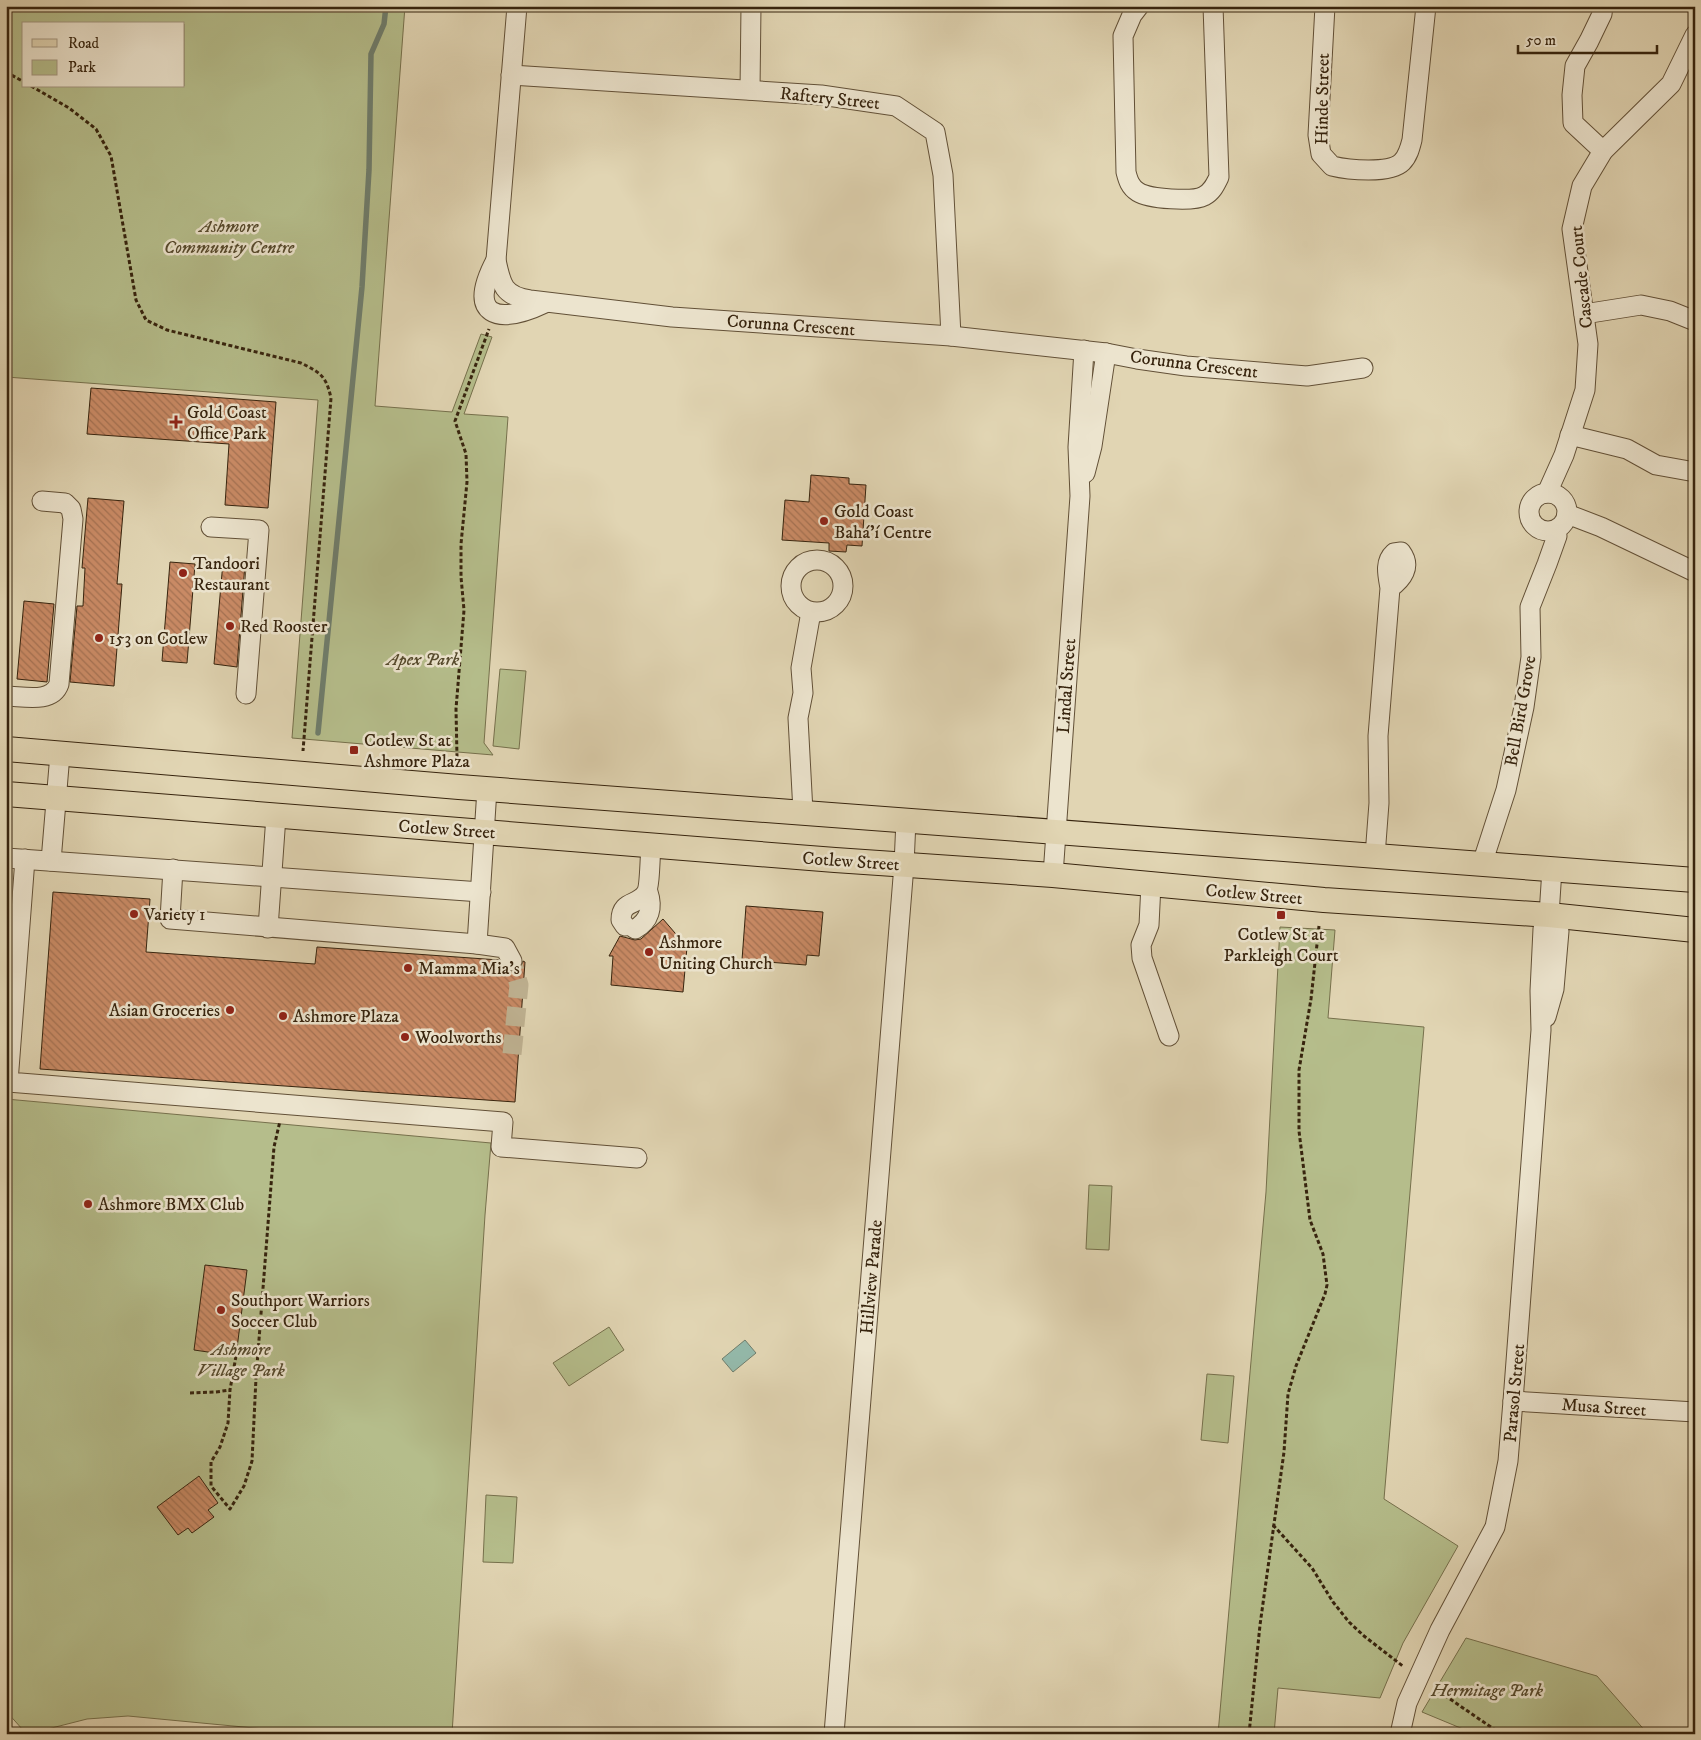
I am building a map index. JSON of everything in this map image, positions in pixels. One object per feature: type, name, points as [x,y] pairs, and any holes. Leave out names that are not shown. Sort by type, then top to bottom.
[{"type":"main road","points":[[6,749],[487,789],[1695,880]]},
{"type":"main road","name":"Cotlew Street","points":[[6,794],[651,846],[1053,875],[1324,900],[1549,915],[1695,930]]},
{"type":"street","name":"Corunna Crescent","points":[[517,6],[496,260],[500,278],[506,290],[520,298],[672,316],[951,336],[1084,350],[1186,366],[1306,376],[1363,368]]},
{"type":"street","points":[[750,90],[751,6]]},
{"type":"street","points":[[1139,6],[1126,28],[1122,46],[1126,172],[1128,180],[1131,186],[1138,192],[1148,196],[1194,199],[1203,197],[1210,192],[1219,177],[1213,6]]},
{"type":"street","name":"Hinde Street","points":[[1324,6],[1318,135],[1321,154],[1332,166],[1382,170],[1401,163],[1409,153],[1426,6]]},
{"type":"street","points":[[1603,6],[1602,14],[1575,66],[1572,95],[1573,123],[1603,150]]},
{"type":"street","name":"Cascade Court","points":[[1548,493],[1585,390],[1588,344],[1572,229],[1582,186],[1603,150],[1671,84],[1695,35]]},
{"type":"street","name":"Raftery Street","points":[[512,75],[821,95],[896,106],[935,132],[943,175],[951,336]]},
{"type":"street","points":[[496,260],[485,282],[483,293],[484,301],[492,311],[507,316],[518,314],[547,302]]},
{"type":"street","points":[[1584,314],[1642,305],[1670,311],[1695,321]]},
{"type":"street","name":"Lindal Street","points":[[1053,875],[1080,496],[1078,447],[1084,350]]},
{"type":"street","name":"Lindal Street","points":[[1080,496],[1092,446],[1106,353]]},
{"type":"street","points":[[1570,435],[1626,449],[1656,465],[1695,472]]},
{"type":"street","points":[[1548,493],[1556,495],[1566,506],[1567,514],[1563,523],[1555,530],[1542,530],[1536,527],[1529,514],[1532,502],[1536,498],[1548,493]]},
{"type":"street","points":[[6,696],[40,698],[53,693],[59,684],[73,519],[71,509],[65,503],[42,501]]},
{"type":"street","points":[[1567,514],[1601,527],[1695,572]]},
{"type":"street","points":[[211,527],[259,530],[246,694]]},
{"type":"street","name":"Bell Bird Grove","points":[[1482,864],[1506,790],[1524,707],[1531,657],[1530,606],[1557,536],[1555,530]]},
{"type":"street","points":[[1376,856],[1379,803],[1378,736],[1390,588]]},
{"type":"street","points":[[803,812],[798,718],[803,693],[801,668],[811,612]]},
{"type":"street","points":[[51,861],[60,754]]},
{"type":"street","points":[[478,944],[487,789]]},
{"type":"street","points":[[268,928],[276,816]]},
{"type":"street","name":"Hillview Parade","points":[[834,1734],[906,820]]},
{"type":"street","points":[[630,928],[621,920],[623,910],[626,906],[641,899],[648,892],[651,846]]},
{"type":"street","points":[[6,858],[481,892]]},
{"type":"street","points":[[25,859],[8,1082],[503,1122],[501,1147],[637,1158]]},
{"type":"street","name":"Parasol Street","points":[[1400,1734],[1407,1703],[1440,1630],[1495,1527],[1508,1461],[1541,1030],[1554,989],[1559,931],[1549,915],[1552,869]]},
{"type":"street","points":[[173,870],[170,919],[478,944],[505,948],[512,961]]},
{"type":"street","points":[[1151,884],[1149,925],[1141,945],[1142,958],[1169,1036]]},
{"type":"street","name":"Musa Street","points":[[1513,1401],[1695,1412]]},
{"type":"path","points":[[6,72],[22,81]]},
{"type":"path","points":[[34,88],[69,108],[96,129],[111,156],[136,300],[146,320],[167,330],[301,364],[317,372],[327,383],[331,398],[303,751]]},
{"type":"path","points":[[460,764],[457,757],[456,709],[464,610],[461,544],[466,482],[466,454],[455,421],[491,323],[498,314]]},
{"type":"path","points":[[1249,1734],[1260,1625],[1284,1452],[1288,1394],[1296,1366],[1327,1286],[1323,1254],[1310,1220],[1299,1131],[1299,1070],[1311,999],[1319,926]]},
{"type":"path","points":[[236,1356],[230,1390],[228,1423],[220,1447],[211,1462],[211,1486],[230,1509],[244,1486],[252,1461],[256,1378],[274,1147],[280,1120]]},
{"type":"path","points":[[190,1393],[230,1390]]},
{"type":"path","points":[[1273,1525],[1312,1568],[1333,1602],[1349,1622],[1364,1636],[1418,1678],[1501,1734]]},
{"type":"green space","name":"Ashmore Community Centre","points":[[6,6],[405,6],[375,406],[452,412],[481,334],[492,337],[464,414],[508,417],[484,743],[493,755],[292,738],[318,400],[6,377]]},
{"type":"green space","points":[[500,669],[526,671],[519,749],[493,746]]},
{"type":"green space","points":[[1280,927],[1335,930],[1328,1018],[1424,1027],[1384,1499],[1458,1546],[1403,1643],[1380,1698],[1278,1688],[1274,1734],[1218,1734],[1266,1192]]},
{"type":"green space","name":"Ashmore Village Park","points":[[6,1099],[491,1143],[452,1734],[317,1734],[128,1716],[87,1719],[32,1733],[23,1730],[6,1711]]},
{"type":"green space","points":[[1089,1185],[1112,1186],[1109,1250],[1086,1249]]},
{"type":"green space","points":[[609,1327],[624,1350],[569,1386],[553,1363]]},
{"type":"green space","points":[[1207,1374],[1234,1376],[1228,1443],[1201,1440]]},
{"type":"green space","points":[[486,1495],[517,1497],[513,1563],[483,1562]]},
{"type":"green space","name":"Hermitage Park","points":[[1466,1638],[1597,1676],[1648,1734],[1475,1734],[1422,1712]]},
{"type":"shaded area","points":[[745,1340],[756,1353],[733,1372],[722,1359]]},
{"type":"building","points":[[91,388],[276,402],[268,508],[225,505],[229,444],[87,434]]},
{"type":"building","name":"Gold Coast Bahá'í Centre","points":[[811,475],[849,478],[849,484],[866,485],[862,546],[847,545],[846,552],[829,551],[829,543],[782,540],[785,500],[809,502]]},
{"type":"building","points":[[88,498],[124,501],[117,584],[122,584],[114,686],[70,682],[77,606],[83,606],[85,568],[82,568]]},
{"type":"building","points":[[170,562],[195,564],[187,663],[162,661]]},
{"type":"building","points":[[223,562],[245,564],[237,667],[214,664]]},
{"type":"building","points":[[24,601],[54,604],[47,682],[17,679]]},
{"type":"building","name":"Ashmore Plaza","points":[[53,892],[150,899],[146,952],[315,964],[317,947],[499,960],[506,970],[512,972],[518,971],[523,961],[525,962],[515,1102],[40,1069]]},
{"type":"building","points":[[746,906],[823,912],[819,956],[807,955],[806,965],[742,960]]},
{"type":"building","name":"Ashmore Uniting Church","points":[[663,919],[687,947],[683,992],[611,985],[613,956],[609,956],[620,936],[635,940],[641,939]]},
{"type":"building","name":"Southport Warriors Soccer Club","points":[[205,1265],[247,1270],[236,1356],[194,1350]]},
{"type":"building","points":[[199,1476],[218,1503],[208,1510],[214,1517],[192,1533],[188,1528],[178,1535],[157,1507]]},
{"type":"waterway","points":[[318,733],[362,287],[369,170],[371,54],[384,24],[386,6]]},
{"type":"tunnel","points":[[512,961],[519,985],[512,1054]]},
{"type":"place","name":"Gold Coast Office Park","points":[[176,422]]},
{"type":"place","name":"Gold Coast Bahá'í Centre","points":[[824,521]]},
{"type":"place","name":"Tandoori Restaurant","points":[[183,573]]},
{"type":"place","name":"Red Rooster","points":[[230,626]]},
{"type":"place","name":"153 on Cotlew","points":[[99,638]]},
{"type":"place","name":"Cotlew St at Ashmore Plaza","points":[[354,750]]},
{"type":"place","name":"Variety 1","points":[[134,914]]},
{"type":"place","name":"Cotlew St at Parkleigh Court","points":[[1281,915]]},
{"type":"place","name":"Ashmore Uniting Church","points":[[649,952]]},
{"type":"place","name":"Mamma Mia's","points":[[408,968]]},
{"type":"place","name":"Asian Groceries","points":[[230,1010]]},
{"type":"place","name":"Ashmore Plaza","points":[[283,1016]]},
{"type":"place","name":"Woolworths","points":[[405,1037]]},
{"type":"place","name":"Ashmore BMX Club","points":[[88,1204]]},
{"type":"place","name":"Southport Warriors Soccer Club","points":[[221,1310]]},
{"type":"park label","name":"Apex Park","points":[[423,659]]}]
